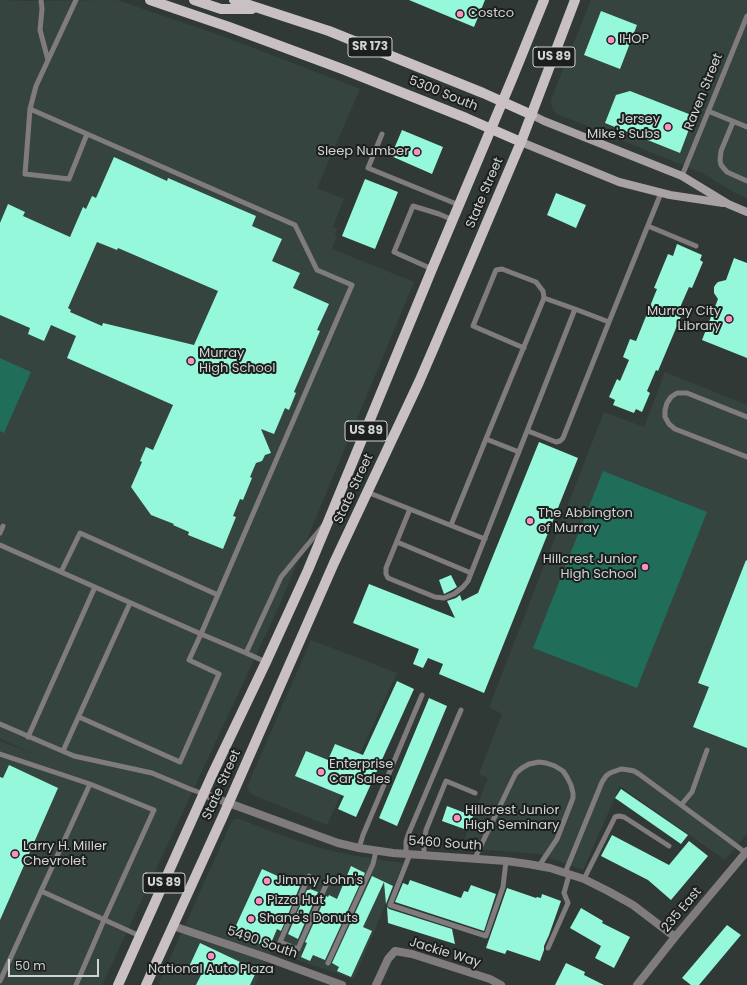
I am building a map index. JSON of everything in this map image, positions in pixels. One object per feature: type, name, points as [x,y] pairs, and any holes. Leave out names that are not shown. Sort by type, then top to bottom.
[{"type":"main road","name":"5300 South","points":[[150,0],[229,27],[345,70],[491,128],[521,142],[619,182],[670,195],[728,204]]},
{"type":"main road","points":[[194,0],[221,9],[260,9]]},
{"type":"main road","name":"5300 South","points":[[234,0],[335,33],[503,101],[544,121],[682,176],[728,204],[747,212]]},
{"type":"main road","name":"State Street","points":[[118,985],[233,729],[287,616],[330,517],[544,0]]},
{"type":"main road","name":"State Street","points":[[146,985],[334,563],[419,382],[521,142],[575,0]]},
{"type":"street","name":"5460 South","points":[[204,794],[316,836],[359,848],[376,851],[475,858],[528,864],[584,879],[633,906],[675,937]]},
{"type":"street","name":"235 East","points":[[637,985],[746,852]]},
{"type":"street","name":"5490 South","points":[[173,926],[342,985]]},
{"type":"street","name":"Jackie Way","points":[[376,985],[388,959],[395,952],[412,954],[501,985]]},
{"type":"lane","points":[[41,0],[42,9],[40,30],[48,60]]},
{"type":"lane","points":[[76,0],[36,86],[30,109],[25,174],[69,179],[87,134]]},
{"type":"lane","name":"Raven Street","points":[[682,176],[747,16]]},
{"type":"lane","points":[[30,109],[295,225],[317,270],[352,285],[189,660],[219,674],[180,762],[79,717]]},
{"type":"lane","points":[[708,111],[747,127]]},
{"type":"lane","points":[[733,122],[721,151],[720,160],[723,169],[747,181]]},
{"type":"lane","points":[[382,134],[368,168],[459,205]]},
{"type":"lane","points":[[528,431],[556,442],[563,438],[661,193]]},
{"type":"lane","points":[[432,270],[394,252],[413,206],[453,220]]},
{"type":"lane","points":[[648,226],[696,246]]},
{"type":"lane","points":[[451,525],[524,348],[544,298],[542,291],[536,282],[502,268],[496,270],[473,326],[524,348]]},
{"type":"lane","points":[[544,298],[609,322]]},
{"type":"lane","points":[[410,509],[386,568],[388,578],[435,597],[444,598],[454,594],[463,587],[472,573],[575,309]]},
{"type":"lane","points":[[747,417],[687,393],[677,393],[671,397],[665,410],[665,417],[667,421],[676,429],[747,458]]},
{"type":"lane","points":[[486,439],[519,452]]},
{"type":"lane","points":[[367,492],[485,539]]},
{"type":"lane","points":[[246,653],[281,577],[330,517]]},
{"type":"lane","points":[[0,533],[3,526]]},
{"type":"lane","points":[[61,572],[80,533],[218,595]]},
{"type":"lane","points":[[397,542],[472,573]]},
{"type":"lane","points":[[0,545],[266,662]]},
{"type":"lane","points":[[28,736],[95,587]]},
{"type":"lane","points":[[63,751],[130,603]]},
{"type":"lane","points":[[359,848],[363,834],[422,695]]},
{"type":"lane","points":[[461,710],[408,835],[406,842],[408,854],[390,905],[486,936],[503,888],[506,861]]},
{"type":"lane","points":[[0,724],[74,756],[152,773],[204,794]]},
{"type":"lane","points":[[681,805],[692,792],[707,750]]},
{"type":"lane","points":[[0,754],[90,784],[154,810],[76,985]]},
{"type":"lane","points":[[475,858],[516,774],[529,764],[539,762],[555,766],[563,772],[571,785],[573,792],[557,839],[539,866]]},
{"type":"lane","points":[[548,948],[568,903],[564,893],[567,874],[599,788],[606,776],[610,773],[621,769],[634,771],[746,852]]},
{"type":"lane","points":[[424,855],[426,830],[446,781],[475,793]]},
{"type":"lane","points":[[0,981],[90,784]]},
{"type":"lane","points":[[584,879],[615,817],[624,817],[669,846]]},
{"type":"lane","points":[[328,963],[373,864],[376,851]]},
{"type":"lane","points":[[309,876],[280,942],[298,949],[326,885]]},
{"type":"lane","points":[[41,891],[140,936]]},
{"type":"shaded area","name":"Murray High School","points":[[0,0],[117,0],[211,32],[360,89],[317,188],[344,199],[333,227],[337,229],[335,234],[337,237],[332,249],[414,282],[280,604],[102,985],[0,985],[0,741],[35,754],[0,739]]},
{"type":"shaded area","points":[[591,0],[747,0],[747,198],[735,193],[702,173],[557,114],[553,110],[551,99]]},
{"type":"shaded area","name":"Hillcrest Junior High School","points":[[665,372],[747,405],[747,834],[725,860],[620,786],[583,870],[540,854],[461,848],[488,778],[479,774],[502,714],[489,707],[604,412],[644,427]]},
{"type":"shaded area","points":[[311,640],[397,673],[327,825],[253,795],[247,787]]},
{"type":"shaded area","points":[[234,819],[240,819],[316,847],[355,856],[403,863],[354,979],[271,951],[255,985],[158,985]]},
{"type":"green space","points":[[0,358],[31,372],[4,433],[0,431]]},
{"type":"green space","points":[[603,471],[707,512],[637,688],[533,648]]},
{"type":"building","name":"Costco","points":[[409,0],[485,0],[474,27]]},
{"type":"building","name":"IHOP","points":[[601,11],[637,25],[620,69],[584,55]]},
{"type":"building","points":[[630,91],[694,116],[680,153],[605,123],[616,95]]},
{"type":"building","name":"Sleep Number","points":[[402,130],[443,147],[432,174],[391,156]]},
{"type":"building","name":"Murray High School","points":[[114,157],[167,181],[168,178],[256,216],[252,226],[282,239],[272,261],[300,273],[293,288],[329,304],[317,330],[320,331],[294,392],[296,393],[289,410],[285,408],[274,434],[261,429],[271,453],[265,455],[262,461],[256,463],[243,500],[240,499],[233,516],[236,517],[223,549],[188,535],[189,532],[151,515],[131,487],[142,462],[140,461],[146,447],[153,450],[173,405],[67,358],[76,336],[51,325],[44,341],[28,334],[30,328],[0,315],[0,223],[8,204],[25,212],[23,216],[70,237],[83,207],[86,209],[92,196],[96,198]],"holes":[[[97,242],[117,250],[118,248],[218,291],[194,345],[103,323],[102,326],[70,312],[71,310],[68,308]]]},
{"type":"building","points":[[365,179],[398,192],[375,249],[342,236]]},
{"type":"building","points":[[556,193],[586,205],[576,228],[547,215]]},
{"type":"building","points":[[677,244],[702,255],[700,260],[703,262],[692,288],[689,287],[678,312],[682,314],[658,371],[656,370],[647,391],[650,393],[642,412],[636,409],[634,413],[613,405],[615,400],[609,397],[617,379],[620,381],[629,360],[623,357],[630,339],[636,341],[657,289],[654,288],[668,254],[673,256]]},
{"type":"building","name":"Murray City Library","points":[[734,258],[747,263],[747,358],[702,340],[718,299],[714,293],[714,287],[718,282],[726,280]]},
{"type":"building","name":"The Abbington of Murray","points":[[539,442],[578,458],[484,693],[439,674],[443,664],[428,658],[423,668],[413,664],[419,649],[353,623],[369,584],[455,618],[447,601],[460,595],[462,601],[478,593]]},
{"type":"building","points":[[746,560],[747,748],[693,727],[709,687],[698,683]]},
{"type":"building","points":[[451,575],[457,587],[444,594],[439,580]]},
{"type":"building","points":[[397,681],[414,689],[356,817],[338,809],[344,796],[295,776],[306,751],[328,760],[335,744],[363,755]]},
{"type":"building","points":[[429,698],[447,706],[397,826],[379,818]]},
{"type":"building","name":"Larry H. Miller Chevrolet","points":[[9,765],[58,788],[0,920],[0,777],[3,778]]},
{"type":"building","points":[[621,789],[688,835],[681,844],[615,798]]},
{"type":"building","name":"Hillcrest Junior High Seminary","points":[[447,806],[473,816],[467,830],[442,821]]},
{"type":"building","points":[[612,835],[669,865],[689,841],[708,856],[671,900],[648,880],[601,856]]},
{"type":"building","points":[[351,866],[365,873],[325,960],[313,955],[310,961],[301,957],[307,943],[305,942],[326,896],[328,897],[329,895],[337,899]]},
{"type":"building","points":[[262,869],[300,886],[281,931],[277,929],[269,948],[233,932]]},
{"type":"building","points":[[372,876],[393,886],[386,904],[384,882],[363,927],[372,931],[351,977],[337,971],[339,967],[332,963]]},
{"type":"building","points":[[410,880],[461,898],[464,891],[468,892],[471,885],[496,894],[484,931],[395,902],[403,883],[408,885]]},
{"type":"building","points":[[507,888],[536,898],[541,898],[542,894],[561,901],[540,961],[507,950],[505,954],[486,948]]},
{"type":"building","points":[[310,889],[318,892],[298,939],[288,934],[307,890]]},
{"type":"building","points":[[387,907],[389,909],[452,929],[455,944],[388,923]]},
{"type":"building","points":[[581,908],[603,921],[602,923],[630,937],[614,968],[595,958],[601,946],[570,928]]},
{"type":"building","points":[[727,925],[741,935],[699,985],[691,985],[682,978]]},
{"type":"building","name":"National Auto Plaza","points":[[200,943],[257,970],[250,985],[196,985],[201,975],[188,969]]},
{"type":"building","points":[[566,963],[585,972],[584,975],[604,985],[555,985]]},
{"type":"place","name":"Costco","points":[[460,14]]},
{"type":"place","name":"IHOP","points":[[611,40]]},
{"type":"place","name":"Jersey Mike's Subs","points":[[668,127]]},
{"type":"place","name":"Sleep Number","points":[[417,152]]},
{"type":"place","name":"Murray City Library","points":[[729,319]]},
{"type":"place","name":"Murray High School","points":[[191,361]]},
{"type":"place","name":"The Abbington of Murray","points":[[530,521]]},
{"type":"place","name":"Hillcrest Junior High School","points":[[645,567]]},
{"type":"place","name":"Enterprise Car Sales","points":[[321,772]]},
{"type":"place","name":"Hillcrest Junior High Seminary","points":[[457,818]]},
{"type":"place","name":"Larry H. Miller Chevrolet","points":[[15,854]]},
{"type":"place","name":"Jimmy John's","points":[[267,881]]},
{"type":"place","name":"Pizza Hut","points":[[259,901]]},
{"type":"place","name":"Shane's Donuts","points":[[251,919]]},
{"type":"place","name":"National Auto Plaza","points":[[211,956]]}]
